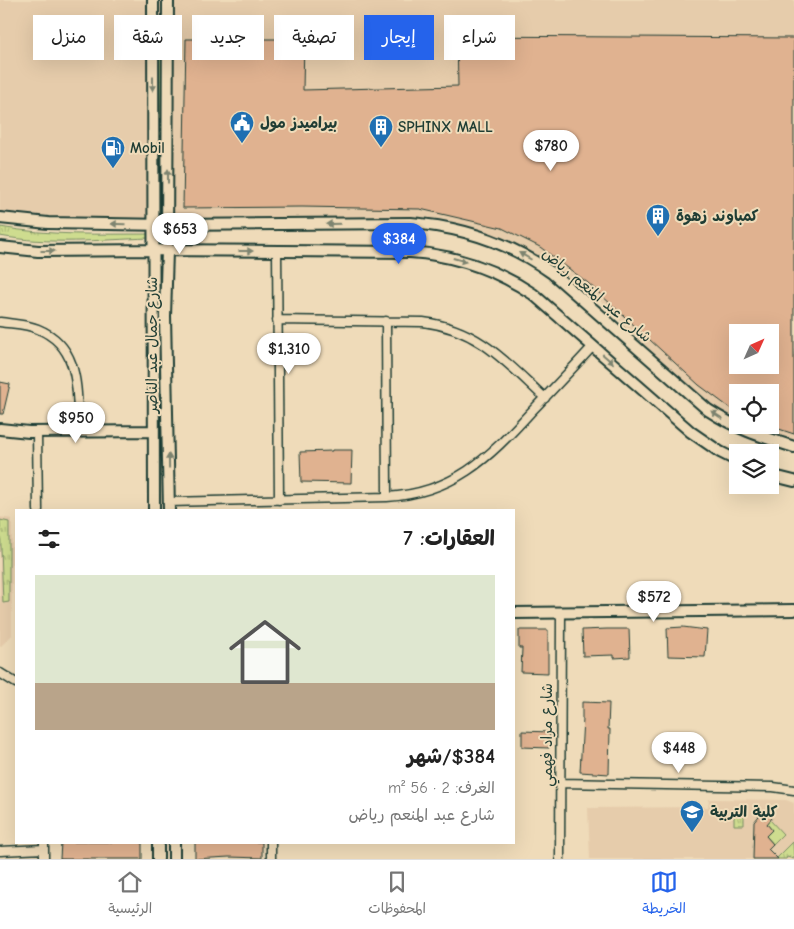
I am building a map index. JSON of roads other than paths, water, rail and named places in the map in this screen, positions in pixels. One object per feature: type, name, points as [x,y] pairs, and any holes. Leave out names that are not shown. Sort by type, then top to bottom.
[{"type":"street","name":"شارع جمال عبد الناصر","points":[[153,0],[154,509]]},
{"type":"street","name":"شارع جمال عبد الناصر","points":[[168,0],[168,225],[165,316],[169,506]]},
{"type":"street","name":"شارع عبد المنعم رياض","points":[[0,218],[48,223],[168,225],[411,223],[449,227],[485,237],[520,252],[552,273],[708,410],[730,424],[754,435],[794,446]]},
{"type":"street","points":[[0,247],[38,252],[153,250],[410,252],[442,256],[466,262],[490,270],[519,285],[546,305],[691,432],[729,456]]},
{"type":"street","points":[[276,251],[279,500]]},
{"type":"street","points":[[277,320],[434,323],[471,336],[494,351],[545,398]]},
{"type":"street","points":[[386,321],[388,497]]},
{"type":"street","points":[[0,322],[37,328],[59,342],[67,353],[73,365],[75,377],[79,431]]},
{"type":"street","points":[[169,506],[388,497],[413,494],[444,485],[465,474],[496,449],[593,346]]},
{"type":"street","points":[[0,429],[37,432],[153,431]]},
{"type":"street","points":[[37,432],[38,509]]},
{"type":"street","points":[[779,477],[794,481]]},
{"type":"street","points":[[515,613],[794,610]]},
{"type":"street","name":"شارع مراد فهمي","points":[[560,859],[561,612]]},
{"type":"street","points":[[0,673],[15,682]]},
{"type":"street","points":[[561,783],[773,787],[794,790]]},
{"type":"street","points":[[158,844],[158,859]]},
{"type":"street","points":[[174,844],[174,859]]},
{"type":"street","points":[[271,844],[271,859]]},
{"type":"street","points":[[0,851],[44,846],[44,859]]},
{"type":"place","name":"بيراميدز مول","points":[[242,144]]},
{"type":"place","name":"SPHINX MALL","points":[[381,148]]},
{"type":"place","name":"Mobil","points":[[113,169]]},
{"type":"place","name":"كمباوند زهوة","points":[[658,237]]},
{"type":"place","name":"كلية التربية","points":[[692,833]]}]
